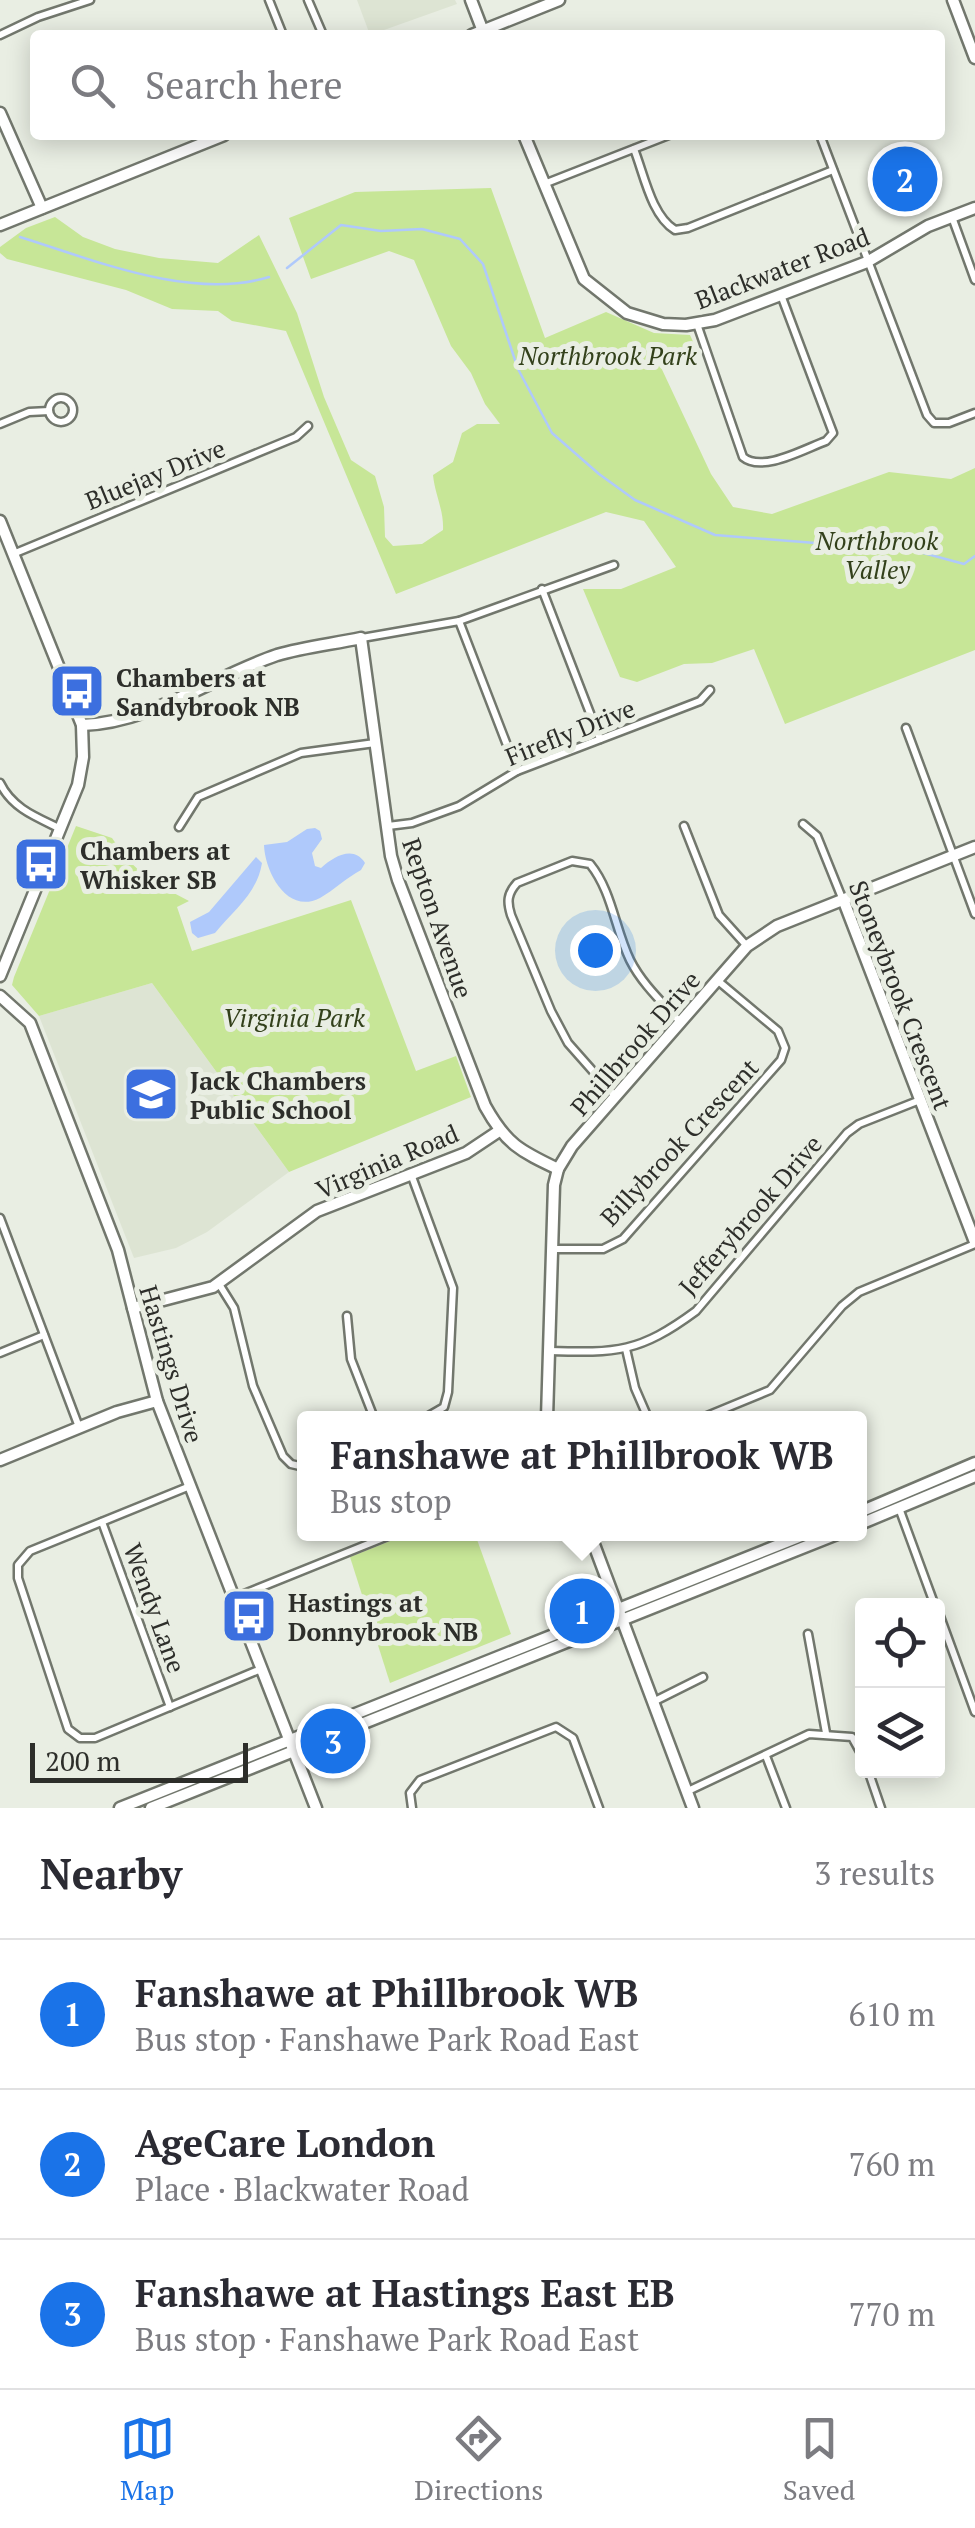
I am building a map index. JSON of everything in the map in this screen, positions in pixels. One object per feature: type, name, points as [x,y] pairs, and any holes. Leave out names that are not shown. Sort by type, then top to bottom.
[{"type":"street","points":[[0,36],[38,17],[90,0]]},
{"type":"street","points":[[269,0],[281,30]]},
{"type":"street","points":[[308,0],[321,30]]},
{"type":"street","points":[[471,0],[479,30]]},
{"type":"street","points":[[489,30],[559,0]]},
{"type":"street","points":[[953,0],[975,58]]},
{"type":"street","points":[[0,113],[42,208]]},
{"type":"street","points":[[0,226],[212,140]]},
{"type":"street","name":"Blackwater Road","points":[[526,140],[584,279],[610,302],[642,319],[662,324],[697,324],[867,262],[928,226],[975,208]]},
{"type":"street","points":[[543,185],[656,140]]},
{"type":"street","points":[[822,140],[927,416],[934,423],[949,423],[975,413]]},
{"type":"street","points":[[634,149],[656,207],[675,230],[833,170]]},
{"type":"street","points":[[952,217],[975,280]]},
{"type":"street","points":[[697,324],[743,457],[762,464],[826,441],[833,434],[780,294]]},
{"type":"street","points":[[0,424],[29,412],[50,410]]},
{"type":"street","name":"Bluejay Drive","points":[[13,554],[284,442],[308,426]]},
{"type":"street","points":[[0,520],[82,725],[78,785],[0,976]]},
{"type":"street","points":[[82,725],[109,724],[139,714],[278,655],[459,620],[614,564]]},
{"type":"street","points":[[542,589],[600,739]]},
{"type":"street","points":[[459,620],[517,771]]},
{"type":"street","name":"Repton Avenue","points":[[361,638],[390,856],[398,880],[485,1106],[499,1131],[525,1154],[558,1169]]},
{"type":"street","name":"Firefly Drive","points":[[386,826],[412,823],[459,806],[517,771],[700,701],[710,690]]},
{"type":"street","points":[[906,728],[975,914]]},
{"type":"street","points":[[178,827],[198,797],[284,760],[322,748],[375,743]]},
{"type":"street","points":[[0,783],[5,794],[22,810],[60,829]]},
{"type":"street","name":"Stoneybrook Crescent","points":[[803,824],[817,836],[843,899],[975,1243]]},
{"type":"street","points":[[684,826],[718,915],[747,946]]},
{"type":"street","name":"Phillbrook Drive","points":[[558,1169],[614,1096],[747,946],[777,926],[975,847]]},
{"type":"street","points":[[614,1096],[568,1043],[551,1012],[512,915],[510,890],[572,861],[590,864],[600,876],[629,958],[681,1023]]},
{"type":"street","name":"Billybrook Crescent","points":[[553,1249],[604,1248],[623,1240],[781,1060],[785,1048],[778,1031],[717,980]]},
{"type":"street","name":"Hastings Drive","points":[[0,996],[30,1024],[118,1250],[157,1400],[316,1808]]},
{"type":"street","name":"Jefferybrook Drive","points":[[549,1351],[615,1352],[657,1336],[696,1311],[847,1133],[859,1124],[920,1100]]},
{"type":"street","name":"Virginia Road","points":[[134,1308],[219,1284],[318,1211],[466,1152],[499,1131]]},
{"type":"street","points":[[548,1411],[554,1184],[558,1169]]},
{"type":"street","points":[[411,1174],[453,1288],[448,1392],[444,1406],[436,1411]]},
{"type":"street","points":[[0,1218],[79,1427]]},
{"type":"street","points":[[719,1411],[770,1390],[842,1306],[859,1292],[975,1243]]},
{"type":"street","points":[[219,1284],[234,1308],[253,1386],[283,1456],[297,1465]]},
{"type":"street","points":[[348,1316],[351,1359],[371,1411]]},
{"type":"street","points":[[0,1353],[44,1334]]},
{"type":"street","points":[[626,1349],[645,1411]]},
{"type":"street","points":[[0,1460],[157,1400]]},
{"type":"street","points":[[867,1509],[975,1463]]},
{"type":"street","points":[[867,1521],[975,1476]]},
{"type":"street","points":[[190,1486],[30,1551],[18,1565],[18,1578],[68,1728],[80,1738],[95,1738],[262,1669]]},
{"type":"street","points":[[899,1508],[932,1598]]},
{"type":"street","name":"Wendy Lane","points":[[102,1522],[170,1707]]},
{"type":"street","points":[[234,1598],[376,1541]]},
{"type":"street","points":[[593,1541],[693,1808]]},
{"type":"street","points":[[621,1614],[790,1541]]},
{"type":"street","points":[[120,1808],[818,1541]]},
{"type":"street","points":[[945,1632],[975,1712]]},
{"type":"street","points":[[808,1634],[826,1733]]},
{"type":"street","points":[[654,1702],[703,1677]]},
{"type":"street","points":[[412,1808],[410,1793],[420,1780],[556,1728],[573,1738],[599,1808]]},
{"type":"street","points":[[686,1791],[808,1734],[852,1737],[855,1742]]},
{"type":"street","points":[[151,1808],[293,1744]]},
{"type":"street","points":[[766,1756],[786,1808]]},
{"type":"street","points":[[871,1778],[881,1808]]},
{"type":"shaded area","points":[[357,0],[455,0],[457,4],[384,30],[368,30]]},
{"type":"shaded area","name":"Jack Chambers Public School","points":[[152,983],[289,1172],[207,1232],[176,1248],[134,1258],[39,1016]]},
{"type":"green space","name":"Northbrook Valley","points":[[491,188],[545,338],[606,312],[654,333],[690,335],[695,346],[658,361],[711,474],[733,507],[772,514],[889,472],[951,479],[975,468],[975,650],[785,724],[754,649],[712,663],[684,664],[637,682],[620,677],[583,589],[621,589],[676,567],[644,521],[606,512],[396,594],[286,331],[232,321],[218,311],[172,309],[126,290],[7,259],[0,253],[0,247],[26,228],[55,217],[83,237],[115,249],[159,258],[218,263],[259,235],[297,313],[324,397],[351,460],[375,476],[384,507],[385,537],[393,546],[422,544],[443,530],[433,475],[453,462],[462,433],[477,424],[500,424],[451,346],[414,260],[389,251],[311,279],[289,218],[355,192]]},
{"type":"green space","name":"Virginia Park","points":[[76,826],[112,838],[149,880],[189,901],[177,907],[192,951],[351,900],[416,1071],[456,1056],[471,1097],[289,1172],[152,983],[39,1016],[12,985]]},
{"type":"green space","points":[[390,1541],[478,1541],[511,1634],[390,1683],[350,1557]]},
{"type":"water","points":[[315,828],[322,839],[312,853],[315,866],[321,868],[338,856],[350,854],[365,863],[361,870],[320,898],[297,901],[273,878],[264,845],[287,842]]},
{"type":"water","points":[[256,857],[262,863],[250,893],[215,933],[198,938],[192,933],[190,922],[209,912]]},
{"type":"waterway","points":[[287,268],[341,225],[381,231],[422,229],[460,239],[483,264],[518,369],[552,433],[635,500],[715,535],[916,551],[964,564],[975,556]]},
{"type":"waterway","points":[[20,237],[111,266],[175,281],[239,283],[269,277]]},
{"type":"place","name":"AgeCare London","points":[[905,179]]},
{"type":"place","name":"Chambers at Sandybrook NB","points":[[77,691]]},
{"type":"place","name":"Chambers at Whisker SB","points":[[41,864]]},
{"type":"place","name":"Jack Chambers Public School","points":[[151,1094]]},
{"type":"place","name":"Fanshawe at Phillbrook WB","points":[[582,1611]]},
{"type":"place","name":"Hastings at Donnybrook NB","points":[[249,1616]]},
{"type":"place","name":"Fanshawe at Hastings East EB","points":[[333,1741]]},
{"type":"park label","name":"Northbrook Park","points":[[608,355]]}]
